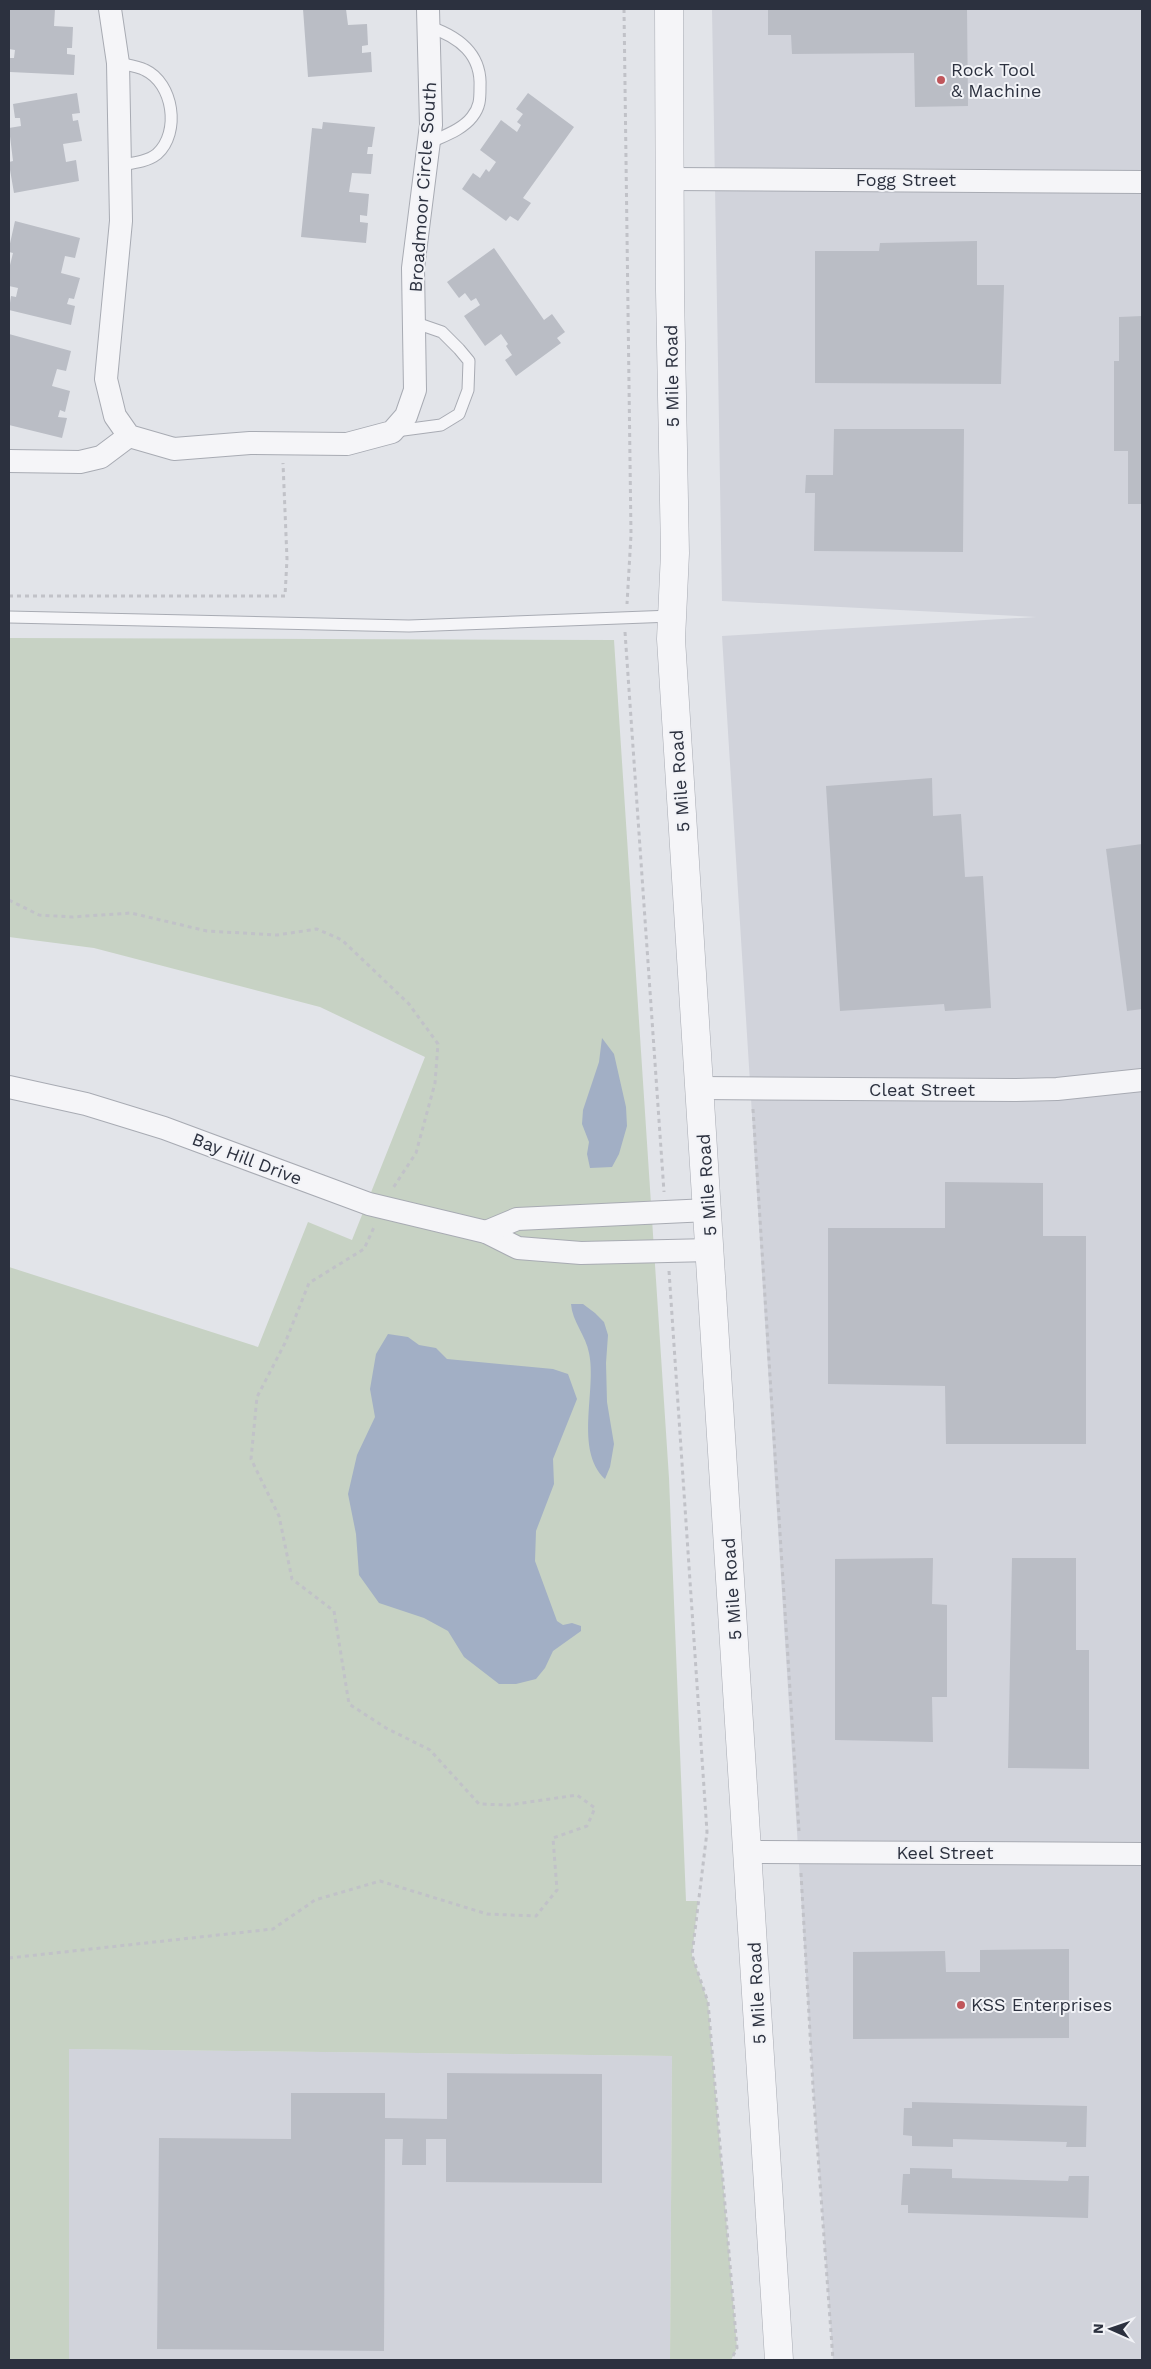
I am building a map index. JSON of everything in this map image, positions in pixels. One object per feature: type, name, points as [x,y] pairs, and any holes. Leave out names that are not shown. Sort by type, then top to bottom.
[{"type":"street","points":[[110,9],[118,63],[120,252],[106,379],[115,416],[129,436],[174,449],[250,443],[347,444],[392,432]]},
{"type":"street","name":"5 Mile Road","points":[[668,9],[675,553],[671,639],[711,1250],[779,2360]]},
{"type":"street","name":"Broadmoor Circle South","points":[[392,432],[406,416],[415,390],[416,323],[414,268],[429,143],[429,18]]},
{"type":"street","name":"Fogg Street","points":[[669,179],[1142,182]]},
{"type":"street","points":[[9,461],[80,462],[101,457],[129,436]]},
{"type":"street","name":"Cleat Street","points":[[700,1088],[1014,1090],[1058,1089],[1142,1080]]},
{"type":"street","name":"Bay Hill Drive","points":[[9,1087],[86,1104],[164,1128],[384,1208],[486,1232],[518,1248],[581,1252],[711,1250]]},
{"type":"street","points":[[486,1232],[517,1219],[708,1210]]},
{"type":"street","name":"Keel Street","points":[[748,1852],[1142,1854]]},
{"type":"lane","points":[[429,18],[472,53],[481,76],[480,104],[471,118],[451,133],[429,143]]},
{"type":"lane","points":[[118,63],[145,70],[160,81],[167,94],[171,123],[167,140],[157,154],[144,160],[120,166]]},
{"type":"lane","points":[[392,432],[440,425],[459,414],[468,390],[469,361],[442,332],[416,323]]},
{"type":"lane","points":[[9,617],[409,626],[673,616]]},
{"type":"path","points":[[624,9],[631,525],[624,636],[665,1212]]},
{"type":"path","points":[[9,596],[285,596],[287,559],[282,443]]},
{"type":"path","points":[[9,900],[39,915],[72,918],[131,913],[207,931],[277,935],[317,929],[342,940],[410,1004],[438,1044],[435,1083],[416,1153],[390,1193],[364,1248],[308,1283],[285,1343],[257,1398],[251,1459],[279,1516],[292,1579],[334,1611],[349,1704],[386,1728],[430,1750],[479,1804],[509,1805],[577,1795],[595,1808],[587,1826],[553,1838],[556,1890],[536,1916],[487,1914],[380,1880],[315,1900],[272,1929],[9,1958]]},
{"type":"path","points":[[752,1088],[813,2087],[832,2360]]},
{"type":"path","points":[[668,1251],[707,1832],[692,1955],[708,2002],[737,2348],[731,2360]]},
{"type":"shaded area","points":[[712,9],[1142,9],[1142,2360],[833,2360],[813,2087],[722,636],[1036,617],[722,601]]},
{"type":"shaded area","points":[[68,2049],[672,2056],[670,2360],[69,2360]]},
{"type":"green space","points":[[9,638],[614,640],[669,1478],[686,1901],[698,1901],[692,1955],[708,2002],[737,2348],[731,2360],[670,2360],[672,2056],[69,2049],[69,2360],[9,2360],[9,1267],[258,1347],[308,1222],[352,1240],[425,1057],[320,1007],[94,948],[9,937]]},
{"type":"water","points":[[602,1038],[614,1054],[626,1107],[627,1126],[619,1154],[612,1167],[590,1168],[587,1154],[589,1142],[582,1124],[583,1110],[599,1062]]},
{"type":"water","points":[[571,1304],[583,1304],[595,1313],[604,1322],[608,1335],[606,1363],[607,1402],[614,1444],[610,1467],[605,1479],[596,1467],[591,1452],[588,1436],[591,1384],[589,1353]]},
{"type":"water","points":[[388,1334],[408,1337],[419,1345],[436,1348],[447,1359],[553,1369],[568,1374],[577,1399],[553,1459],[554,1484],[536,1531],[535,1561],[557,1621],[563,1625],[572,1623],[581,1626],[581,1631],[553,1651],[545,1668],[536,1679],[516,1684],[499,1684],[464,1657],[448,1631],[424,1618],[379,1603],[359,1575],[356,1534],[348,1494],[357,1455],[375,1417],[370,1389],[376,1354]]},
{"type":"building","points":[[9,9],[55,9],[54,26],[73,27],[72,48],[67,48],[67,54],[75,55],[74,75],[10,72],[10,58],[14,58],[15,50],[9,49]]},
{"type":"building","points":[[303,9],[346,9],[348,25],[367,24],[368,45],[362,46],[362,53],[371,52],[372,72],[308,77]]},
{"type":"building","name":"Rock Tool & Machine","points":[[768,9],[967,9],[968,106],[915,107],[914,53],[792,54],[791,35],[768,35]]},
{"type":"building","points":[[77,93],[80,113],[72,114],[73,121],[78,120],[82,141],[63,144],[66,162],[76,160],[79,181],[14,193],[9,164],[9,162],[13,161],[9,128],[21,126],[20,118],[15,118],[13,104]]},
{"type":"building","points":[[528,93],[574,127],[523,198],[531,203],[518,221],[510,216],[506,221],[462,189],[473,173],[480,178],[486,169],[489,172],[496,162],[480,150],[501,120],[517,132],[521,125],[517,122],[523,114],[516,109]]},
{"type":"building","points":[[323,122],[375,127],[372,147],[368,147],[367,154],[373,154],[371,174],[352,173],[349,192],[369,194],[367,216],[360,215],[360,222],[368,223],[366,243],[301,237],[312,128],[322,129]]},
{"type":"building","points":[[15,221],[80,238],[75,258],[65,256],[61,273],[80,278],[74,299],[69,298],[67,304],[75,306],[71,325],[9,310],[11,296],[16,297],[18,288],[9,286],[9,269],[13,253],[9,252],[9,248]]},
{"type":"building","points":[[977,241],[977,285],[1004,285],[1001,384],[815,383],[815,251],[879,251],[880,243]]},
{"type":"building","points":[[494,248],[544,320],[552,314],[565,332],[557,338],[561,343],[516,376],[505,360],[512,355],[506,346],[508,344],[501,334],[485,346],[464,316],[480,305],[476,298],[471,301],[465,293],[459,298],[447,282]]},
{"type":"building","points":[[1142,316],[1142,504],[1128,504],[1128,451],[1114,451],[1114,361],[1119,361],[1119,317]]},
{"type":"building","points":[[9,334],[71,351],[66,371],[57,369],[52,386],[70,391],[65,412],[60,410],[58,417],[67,418],[62,438],[9,425]]},
{"type":"building","points":[[834,429],[964,429],[963,552],[814,551],[815,493],[805,493],[806,475],[833,475]]},
{"type":"building","points":[[932,778],[933,816],[961,814],[965,877],[983,876],[991,1008],[945,1011],[944,1004],[840,1011],[826,786]]},
{"type":"building","points":[[1142,844],[1142,1009],[1127,1011],[1106,849]]},
{"type":"building","points":[[945,1182],[1043,1183],[1043,1236],[1086,1236],[1086,1444],[946,1444],[945,1386],[828,1384],[828,1228],[945,1228]]},
{"type":"building","points":[[933,1558],[932,1604],[947,1605],[947,1697],[932,1697],[933,1742],[835,1740],[835,1559]]},
{"type":"building","points":[[1012,1558],[1076,1558],[1076,1650],[1089,1650],[1089,1769],[1008,1768]]},
{"type":"building","name":"KSS Enterprises","points":[[1069,1949],[1069,2038],[853,2039],[853,1952],[945,1951],[946,1972],[980,1972],[980,1950]]},
{"type":"building","points":[[447,2073],[602,2074],[602,2183],[446,2182],[446,2139],[426,2139],[426,2165],[402,2165],[403,2139],[385,2139],[384,2351],[157,2349],[159,2138],[291,2139],[291,2093],[385,2093],[385,2118],[447,2119]]},
{"type":"building","points":[[912,2102],[1087,2106],[1086,2147],[1066,2147],[1067,2142],[953,2139],[953,2147],[912,2146],[912,2136],[903,2135],[904,2108],[912,2108]]},
{"type":"building","points":[[910,2168],[952,2169],[952,2178],[1068,2181],[1069,2176],[1089,2176],[1088,2218],[908,2213],[908,2205],[901,2205],[903,2174],[910,2174]]},
{"type":"place","name":"Rock Tool & Machine","points":[[941,80]]},
{"type":"place","name":"KSS Enterprises","points":[[961,2005]]}]
